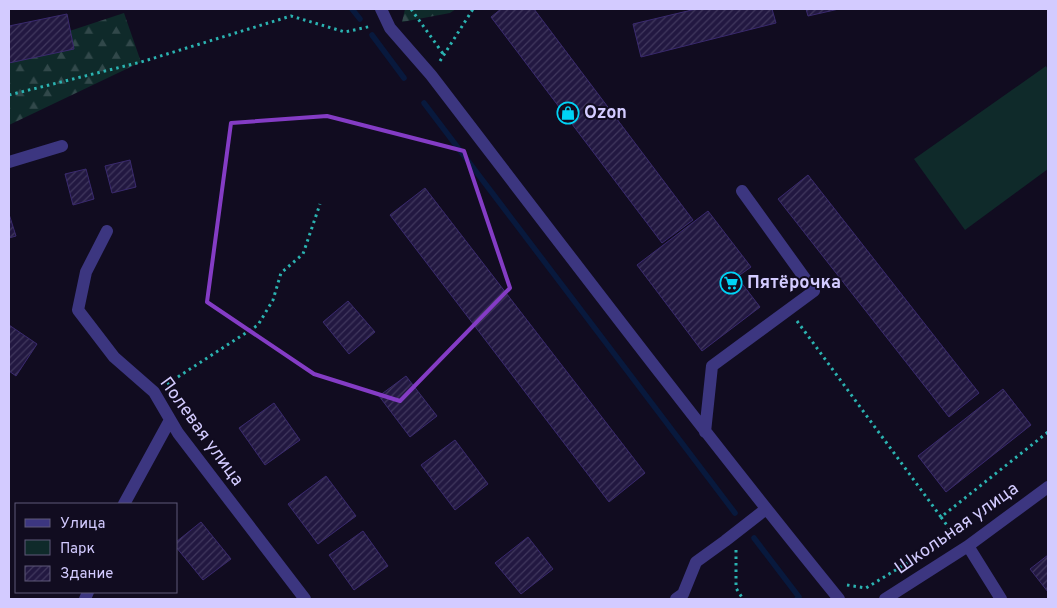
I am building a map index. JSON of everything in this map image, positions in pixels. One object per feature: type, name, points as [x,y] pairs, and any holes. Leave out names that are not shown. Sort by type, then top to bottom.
[{"type":"street","points":[[381,9],[390,28],[431,75],[705,432],[839,599]]},
{"type":"street","points":[[9,162],[62,146]]},
{"type":"street","points":[[705,432],[712,366],[814,291],[742,191]]},
{"type":"street","name":"Полевая улица","points":[[107,231],[86,272],[78,310],[114,357],[154,392],[178,434],[305,599]]},
{"type":"street","points":[[125,503],[170,420]]},
{"type":"street","name":"Школьная улица","points":[[885,599],[968,546],[1048,487]]},
{"type":"street","points":[[676,599],[683,594],[696,562],[766,509]]},
{"type":"street","points":[[968,546],[1001,599]]},
{"type":"path","points":[[411,9],[444,55]]},
{"type":"path","points":[[431,75],[473,9]]},
{"type":"path","points":[[9,95],[141,62],[291,16],[344,32],[377,24],[390,28]]},
{"type":"path","points":[[154,392],[258,325],[273,300],[281,273],[303,254],[320,204]]},
{"type":"path","points":[[789,310],[954,535],[946,540]]},
{"type":"path","points":[[941,517],[1048,432]]},
{"type":"path","points":[[736,532],[736,588],[743,599]]},
{"type":"path","points":[[841,584],[866,588],[938,544]]},
{"type":"highlighted area","points":[[327,116],[464,151],[510,288],[400,401],[314,374],[207,302],[231,123]]},
{"type":"green space","points":[[405,9],[456,9],[450,13],[402,22]]},
{"type":"green space","points":[[124,13],[141,62],[9,125],[9,51]]},
{"type":"green space","points":[[1046,66],[1048,70],[1048,169],[965,230],[914,159]]},
{"type":"building","points":[[501,9],[534,9],[693,220],[662,243],[491,17]]},
{"type":"building","points":[[696,9],[772,9],[776,23],[641,57],[633,24]]},
{"type":"building","points":[[806,9],[839,9],[808,16]]},
{"type":"building","points":[[67,14],[74,49],[9,63],[9,26]]},
{"type":"building","points":[[130,160],[136,187],[112,193],[105,166]]},
{"type":"building","points":[[86,169],[94,199],[73,205],[65,174]]},
{"type":"building","points":[[808,175],[979,393],[949,417],[778,199]]},
{"type":"building","points":[[425,188],[645,473],[609,502],[390,215]]},
{"type":"building","points":[[708,211],[751,267],[737,277],[760,307],[702,351],[637,265]]},
{"type":"building","points":[[9,214],[16,236],[9,238]]},
{"type":"building","points":[[348,301],[375,332],[349,354],[323,322]]},
{"type":"building","points":[[9,325],[37,344],[16,376],[9,371]]},
{"type":"building","points":[[406,376],[437,416],[410,437],[379,396]]},
{"type":"building","points":[[1003,389],[1031,425],[946,492],[918,456]]},
{"type":"building","points":[[274,403],[300,440],[265,465],[239,428]]},
{"type":"building","points":[[455,440],[488,484],[455,510],[421,465]]},
{"type":"building","points":[[326,476],[356,516],[318,544],[288,504]]},
{"type":"building","points":[[201,522],[231,559],[203,580],[178,549],[178,540]]},
{"type":"building","points":[[363,531],[388,566],[354,590],[329,555]]},
{"type":"building","points":[[528,537],[553,569],[521,594],[495,563]]},
{"type":"building","points":[[1048,555],[1048,592],[1030,569]]},
{"type":"waterway","points":[[352,9],[360,19]]},
{"type":"waterway","points":[[372,35],[404,78]]},
{"type":"waterway","points":[[424,103],[735,513]]},
{"type":"waterway","points":[[754,538],[799,597],[797,599]]},
{"type":"place","name":"Ozon","points":[[568,113]]},
{"type":"place","name":"Пятёрочка","points":[[731,283]]}]
